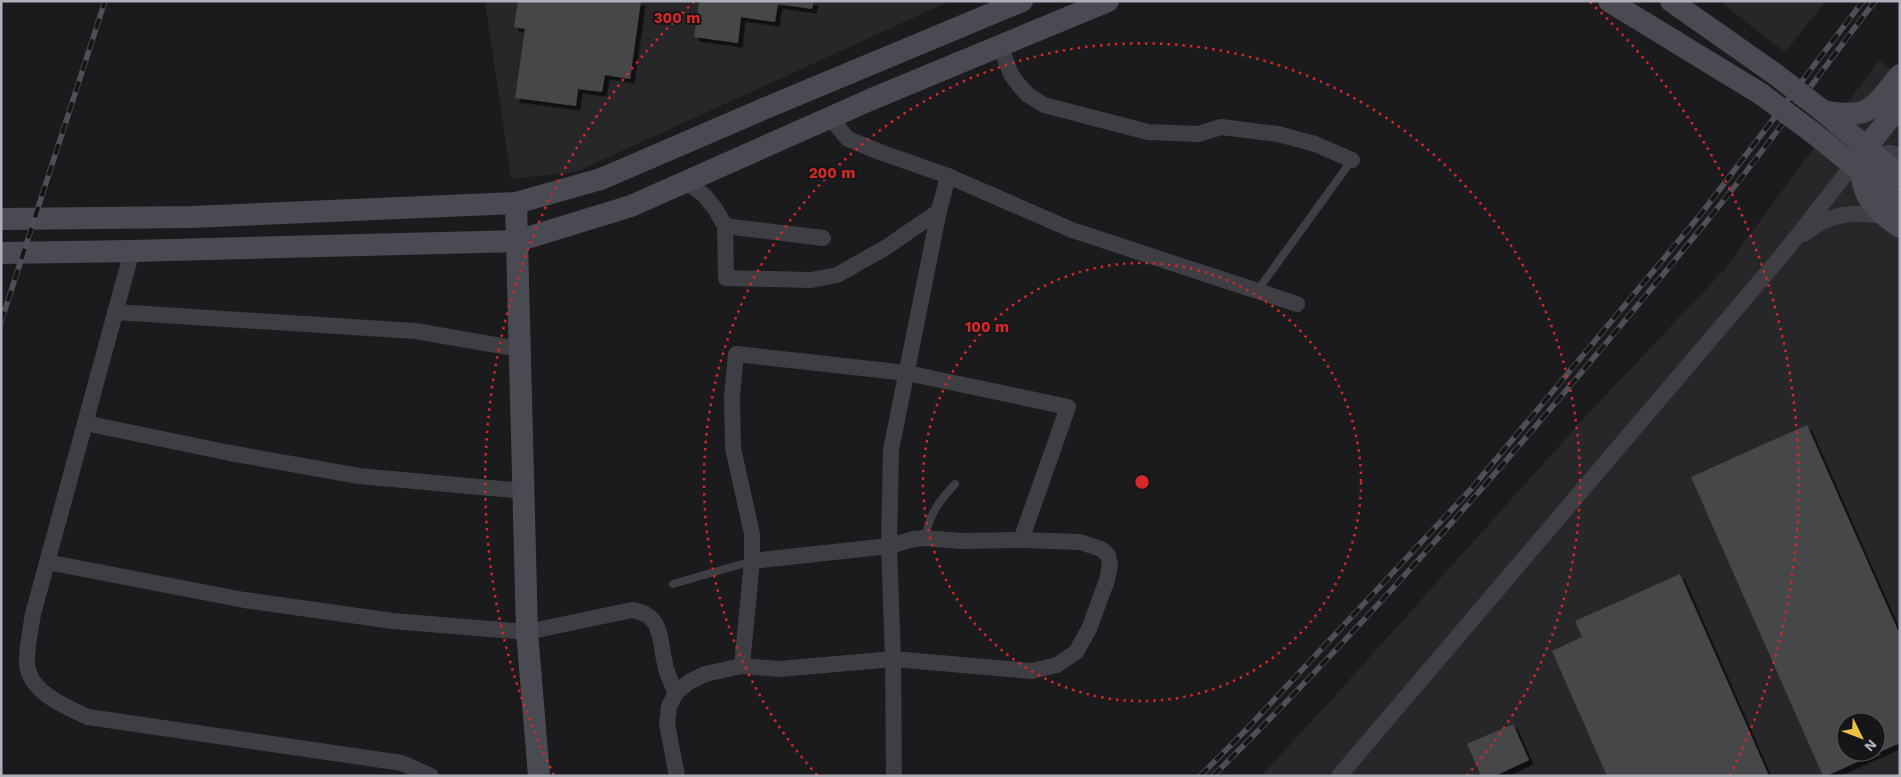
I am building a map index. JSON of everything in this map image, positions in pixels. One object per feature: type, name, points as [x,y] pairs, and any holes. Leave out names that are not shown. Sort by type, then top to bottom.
[{"type":"main road","points":[[1,219],[192,217],[516,203],[601,179],[1022,1]]},
{"type":"main road","points":[[1,252],[132,251],[517,241],[631,206],[830,118],[1108,1]]},
{"type":"main road","points":[[1609,1],[1761,94],[1812,132],[1895,215]]},
{"type":"main road","points":[[1671,1],[1775,74],[1823,111],[1900,176]]},
{"type":"main road","points":[[1823,111],[1841,114],[1864,112],[1876,104],[1900,75]]},
{"type":"main road","points":[[1895,215],[1870,202],[1862,183],[1859,157],[1900,105]]},
{"type":"main road","points":[[516,203],[527,632],[539,776]]},
{"type":"street","points":[[1000,46],[1011,74],[1018,84],[1028,95],[1044,105],[1148,132],[1198,134],[1221,128],[1278,134],[1316,144],[1352,160]]},
{"type":"street","points":[[830,118],[848,139],[948,176],[1072,230],[1298,304]]},
{"type":"street","points":[[1339,776],[1782,254],[1859,157],[1890,153],[1900,155]]},
{"type":"street","points":[[894,776],[894,660],[889,546],[891,450],[939,211],[948,176]]},
{"type":"street","points":[[687,182],[705,196],[726,226],[726,278],[811,280],[837,275],[885,248],[939,211]]},
{"type":"street","points":[[1782,254],[1808,231],[1826,220],[1842,214],[1895,215]]},
{"type":"street","points":[[726,226],[823,238]]},
{"type":"street","points":[[132,251],[33,614],[27,664],[34,683],[68,708],[88,717],[402,763],[432,776]]},
{"type":"street","points":[[115,312],[415,331],[520,349]]},
{"type":"street","points":[[742,666],[752,561],[752,534],[733,448],[732,396],[736,354],[907,373],[1068,407],[1021,540]]},
{"type":"street","points":[[85,423],[220,451],[359,476],[523,491]]},
{"type":"street","points":[[677,776],[667,724],[669,706],[676,693],[689,682],[706,674],[742,666],[780,669],[894,660],[1032,671],[1057,665],[1076,652],[1089,629],[1108,580],[1110,565],[1108,555],[1101,549],[1080,542],[962,541],[925,538],[889,546],[752,561]]},
{"type":"street","points":[[47,562],[244,600],[393,621],[527,632],[632,610],[640,611],[652,619],[659,630],[664,663],[676,693]]},
{"type":"lane","points":[[1257,291],[1352,160]]},
{"type":"lane","points":[[925,538],[927,524],[933,511],[955,484]]},
{"type":"lane","points":[[673,584],[752,561]]},
{"type":"shaded area","points":[[485,1],[950,1],[576,172],[511,179]]},
{"type":"shaded area","points":[[1719,1],[1826,1],[1785,52]]},
{"type":"shaded area","points":[[1879,60],[1900,77],[1900,776],[1261,776],[1334,697],[1587,415],[1723,271]]},
{"type":"building","points":[[518,1],[641,1],[630,79],[605,75],[602,92],[578,89],[576,106],[515,98],[525,29],[514,27]]},
{"type":"building","points":[[699,1],[814,1],[812,9],[778,4],[775,22],[741,17],[738,43],[694,37]]},
{"type":"building","points":[[1807,425],[1900,635],[1900,743],[1886,749],[1886,712],[1836,712],[1836,762],[1857,762],[1823,776],[1691,477]]},
{"type":"building","points":[[1680,574],[1769,776],[1607,776],[1552,651],[1582,637],[1575,621]]},
{"type":"building","points":[[1513,724],[1529,760],[1495,776],[1481,776],[1467,744]]},
{"type":"railway","points":[[1,322],[105,1]]},
{"type":"railway","points":[[1200,776],[1242,734],[1472,488],[1701,214],[1863,1]]},
{"type":"railway","points":[[1213,776],[1405,575],[1528,435],[1729,194],[1875,1]]}]
